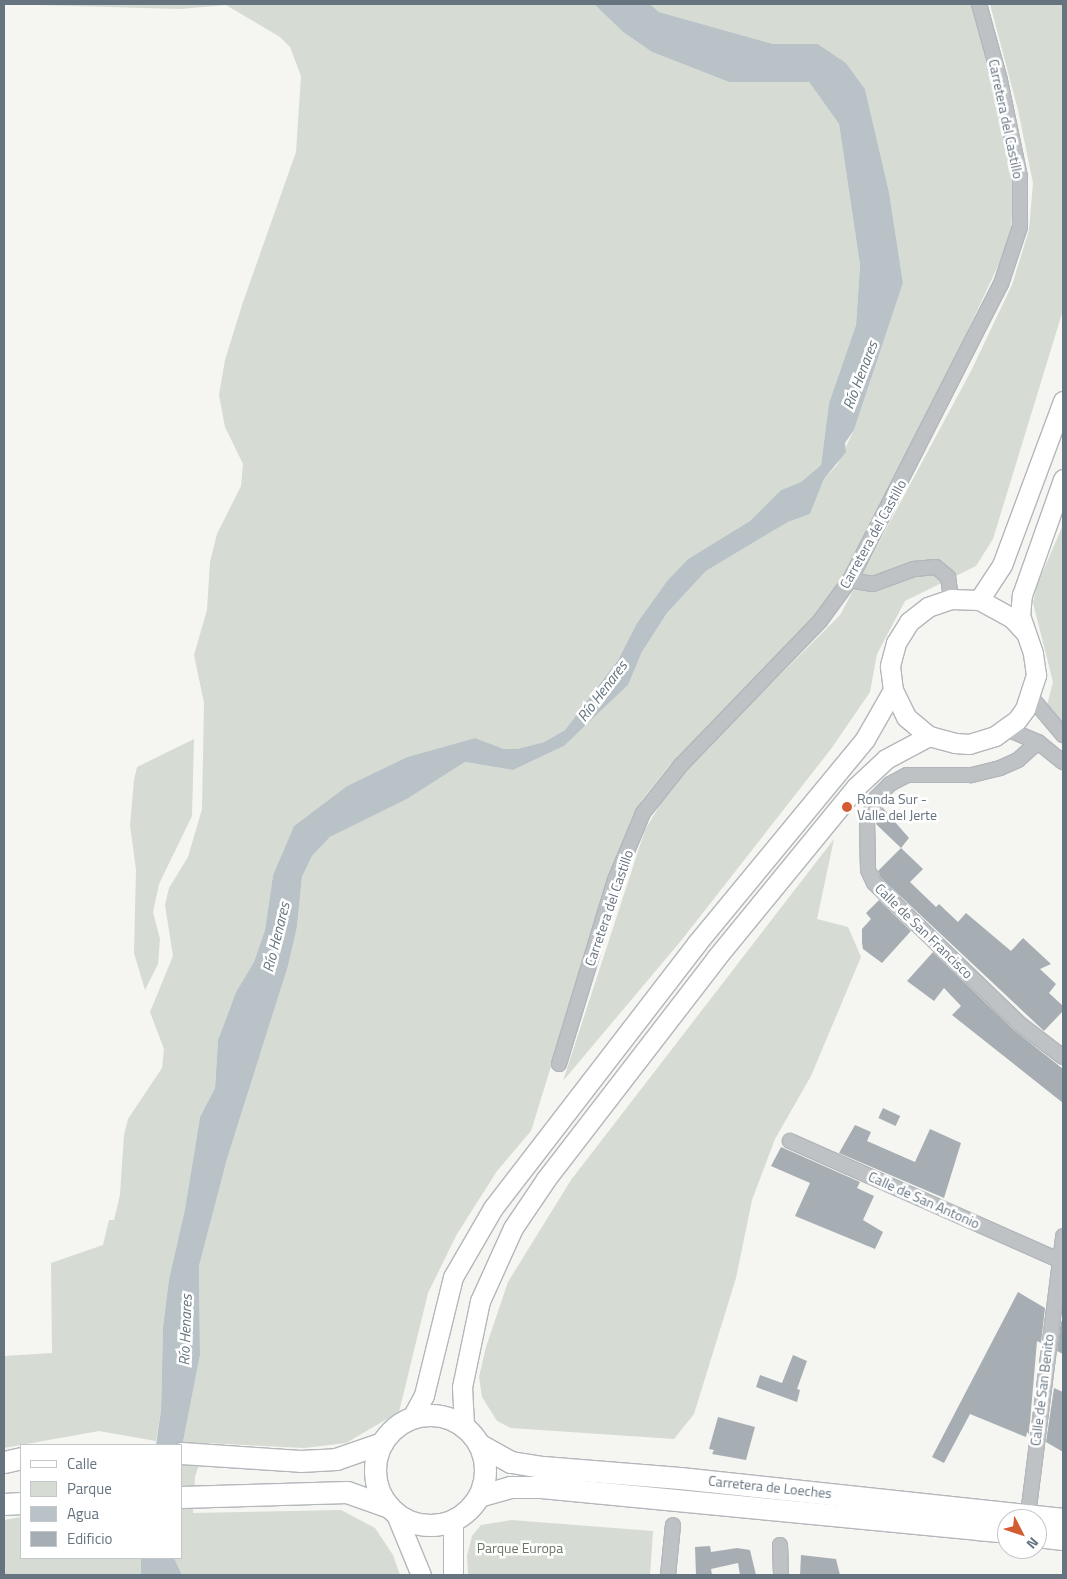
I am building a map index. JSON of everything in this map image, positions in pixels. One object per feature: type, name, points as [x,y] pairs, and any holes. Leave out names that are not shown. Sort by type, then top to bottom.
[{"type":"main road","points":[[980,600],[1002,565],[1063,401]]},
{"type":"main road","points":[[1024,632],[1012,618],[980,600],[950,599],[928,607],[909,622],[896,643],[890,666],[893,690],[906,717],[929,736],[948,742],[969,744],[995,736],[1007,729],[1031,697],[1036,675],[1033,653],[1024,632],[1020,616],[1022,595],[1063,479]]},
{"type":"main road","points":[[412,1417],[424,1395],[454,1277],[493,1208],[697,943],[865,739],[893,690]]},
{"type":"main road","points":[[464,1425],[462,1386],[480,1301],[513,1228],[546,1179],[716,958],[856,788],[886,759],[929,736]]},
{"type":"main road","points":[[182,1497],[347,1492],[392,1510],[419,1524],[436,1525],[453,1521],[468,1510],[479,1496],[486,1470],[480,1445],[464,1425],[439,1414],[412,1417],[394,1427],[382,1443],[375,1469],[379,1490],[392,1510],[421,1575]]},
{"type":"main road","points":[[182,1453],[300,1461],[336,1459],[382,1443]]},
{"type":"main road","name":"Carretera de Loeches","points":[[480,1445],[511,1462],[543,1468],[680,1478],[997,1512]]},
{"type":"main road","points":[[4,1462],[20,1458]]},
{"type":"main road","name":"Carretera de Loeches","points":[[479,1496],[512,1487],[541,1487],[997,1531]]},
{"type":"main road","points":[[4,1504],[20,1502]]},
{"type":"main road","name":"Carretera de Loeches","points":[[1047,1517],[1063,1519]]},
{"type":"main road","points":[[453,1521],[453,1575]]},
{"type":"main road","points":[[1047,1537],[1063,1539]]},
{"type":"street","name":"Carretera del Castillo","points":[[559,1064],[615,880],[643,813],[681,765],[820,621],[850,580],[997,293],[1020,227],[1020,176],[1000,80],[979,4]]},
{"type":"street","points":[[850,580],[874,584],[914,569],[936,567],[948,577],[950,599]]},
{"type":"street","points":[[1031,697],[1046,719],[1063,735]]},
{"type":"street","points":[[1007,729],[1038,742],[1063,762]]},
{"type":"street","name":"Calle de San Francisco","points":[[1038,742],[1018,760],[1000,768],[971,775],[907,775],[890,784],[876,798],[867,821],[868,870],[874,883],[1020,1024],[1063,1057]]},
{"type":"street","name":"Calle de San Antonio","points":[[790,1141],[1059,1260]]},
{"type":"street","name":"Calle de San Benito","points":[[1029,1509],[1063,1236]]},
{"type":"street","points":[[668,1575],[673,1525]]},
{"type":"street","points":[[780,1545],[781,1575]]},
{"type":"green space","points":[[4,4],[594,4],[623,32],[652,52],[729,82],[809,82],[839,124],[860,265],[856,325],[829,403],[821,465],[801,482],[781,490],[750,521],[688,559],[667,581],[637,623],[618,660],[565,730],[544,742],[517,749],[504,749],[475,738],[407,757],[347,786],[294,826],[273,875],[265,930],[254,962],[236,992],[218,1040],[215,1088],[200,1117],[185,1209],[169,1279],[163,1327],[161,1410],[156,1441],[99,1431],[4,1448],[4,1356],[52,1353],[51,1263],[103,1245],[109,1220],[114,1220],[120,1195],[124,1135],[128,1119],[162,1068],[164,1049],[150,1012],[173,956],[165,905],[169,888],[188,857],[202,809],[204,703],[194,655],[207,610],[210,562],[217,534],[241,486],[243,464],[225,427],[219,395],[225,360],[242,305],[296,152],[301,76],[290,47],[280,37],[226,5],[180,9]]},
{"type":"green space","points":[[650,4],[974,4],[996,89],[1014,179],[1011,230],[1004,253],[933,405],[845,573],[820,610],[668,767],[642,800],[616,857],[531,1131],[497,1171],[457,1234],[428,1293],[399,1412],[346,1443],[304,1448],[206,1443],[195,1477],[193,1513],[341,1510],[375,1528],[393,1555],[400,1575],[182,1575],[174,1559],[182,1559],[182,1447],[200,1355],[199,1266],[227,1159],[288,966],[297,927],[302,877],[312,856],[330,837],[407,799],[465,762],[513,770],[564,746],[628,685],[642,652],[667,613],[706,571],[788,522],[810,514],[824,479],[837,465],[854,430],[903,283],[889,192],[865,89],[846,63],[818,44],[773,44],[659,12]]},
{"type":"green space","points":[[990,4],[1063,4],[1063,310],[993,539],[976,566],[905,601],[877,654],[870,692],[831,749],[680,942],[563,1081],[645,830],[667,793],[706,749],[840,615],[971,371],[1012,285],[1029,230],[1033,183],[1018,110]]},
{"type":"green space","points":[[1063,525],[1063,726],[1047,705],[1053,682],[1033,603],[1037,585]]},
{"type":"green space","points":[[194,739],[192,816],[159,884],[153,912],[160,939],[158,964],[145,990],[134,953],[136,870],[130,825],[134,780],[137,767]]},
{"type":"green space","points":[[834,839],[817,919],[848,927],[861,957],[811,1076],[775,1139],[752,1200],[736,1278],[694,1414],[674,1439],[511,1428],[497,1421],[482,1397],[479,1377],[486,1347],[508,1282],[571,1180]]},
{"type":"green space","points":[[20,1517],[20,1559],[141,1559],[141,1575],[4,1575],[4,1520]]},
{"type":"green space","name":"Parque Europa","points":[[511,1520],[653,1531],[650,1575],[468,1575],[467,1556],[472,1536],[481,1525]]},
{"type":"water","name":"Río Henares","points":[[594,4],[650,4],[659,12],[773,44],[818,44],[846,63],[865,89],[889,192],[903,283],[854,430],[845,443],[846,452],[824,479],[810,514],[788,522],[706,571],[667,613],[642,652],[628,685],[564,746],[513,770],[465,762],[407,799],[330,837],[312,856],[302,877],[297,927],[288,966],[227,1159],[199,1266],[200,1355],[182,1447],[182,1444],[156,1444],[161,1410],[163,1327],[169,1279],[185,1209],[200,1117],[215,1088],[218,1040],[236,992],[254,962],[265,930],[273,875],[294,826],[347,786],[407,757],[475,738],[504,749],[517,749],[544,742],[565,730],[618,660],[637,623],[667,581],[688,559],[750,521],[781,490],[801,482],[821,465],[829,403],[856,325],[860,265],[839,124],[809,82],[729,82],[652,52],[623,32]]},
{"type":"water","points":[[141,1559],[174,1559],[182,1575],[141,1575]]},
{"type":"building","points":[[882,807],[909,838],[901,848],[876,824]]},
{"type":"building","points":[[901,848],[923,869],[910,882],[936,907],[939,904],[958,922],[966,913],[1011,951],[1023,938],[1051,964],[1040,969],[1056,984],[1049,993],[1063,1006],[1063,1011],[1044,1031],[881,878],[878,871]]},
{"type":"building","points":[[879,900],[911,931],[882,963],[863,949],[862,943],[862,929],[871,919],[866,913]]},
{"type":"building","points":[[933,952],[1014,1030],[1063,1069],[1063,1103],[952,1015],[961,1006],[944,988],[934,1001],[907,981]]},
{"type":"building","points":[[883,1108],[900,1116],[896,1126],[878,1118]]},
{"type":"building","points":[[855,1125],[871,1132],[867,1141],[915,1162],[930,1129],[961,1143],[944,1198],[839,1153]]},
{"type":"building","points":[[781,1147],[860,1182],[857,1188],[874,1196],[863,1220],[883,1232],[875,1249],[795,1216],[810,1183],[771,1166]]},
{"type":"building","points":[[1018,1292],[1045,1308],[1041,1343],[1037,1341],[1029,1434],[1027,1432],[1026,1437],[970,1414],[944,1463],[932,1457]]},
{"type":"building","points":[[1061,1321],[1063,1323],[1063,1354],[1057,1351]]},
{"type":"building","points":[[793,1355],[807,1361],[797,1389],[800,1390],[797,1402],[756,1387],[760,1375],[782,1383]]},
{"type":"building","points":[[1054,1388],[1063,1392],[1063,1452],[1046,1442]]},
{"type":"building","points":[[718,1417],[755,1427],[746,1460],[712,1454],[714,1450],[709,1449]]},
{"type":"building","points":[[710,1546],[711,1552],[737,1548],[750,1550],[756,1575],[740,1575],[738,1563],[711,1569],[712,1575],[696,1575],[695,1547]]},
{"type":"building","points":[[801,1555],[836,1559],[840,1575],[800,1575]]},
{"type":"place","name":"Ronda Sur - Valle del Jerte","points":[[847,807]]}]
